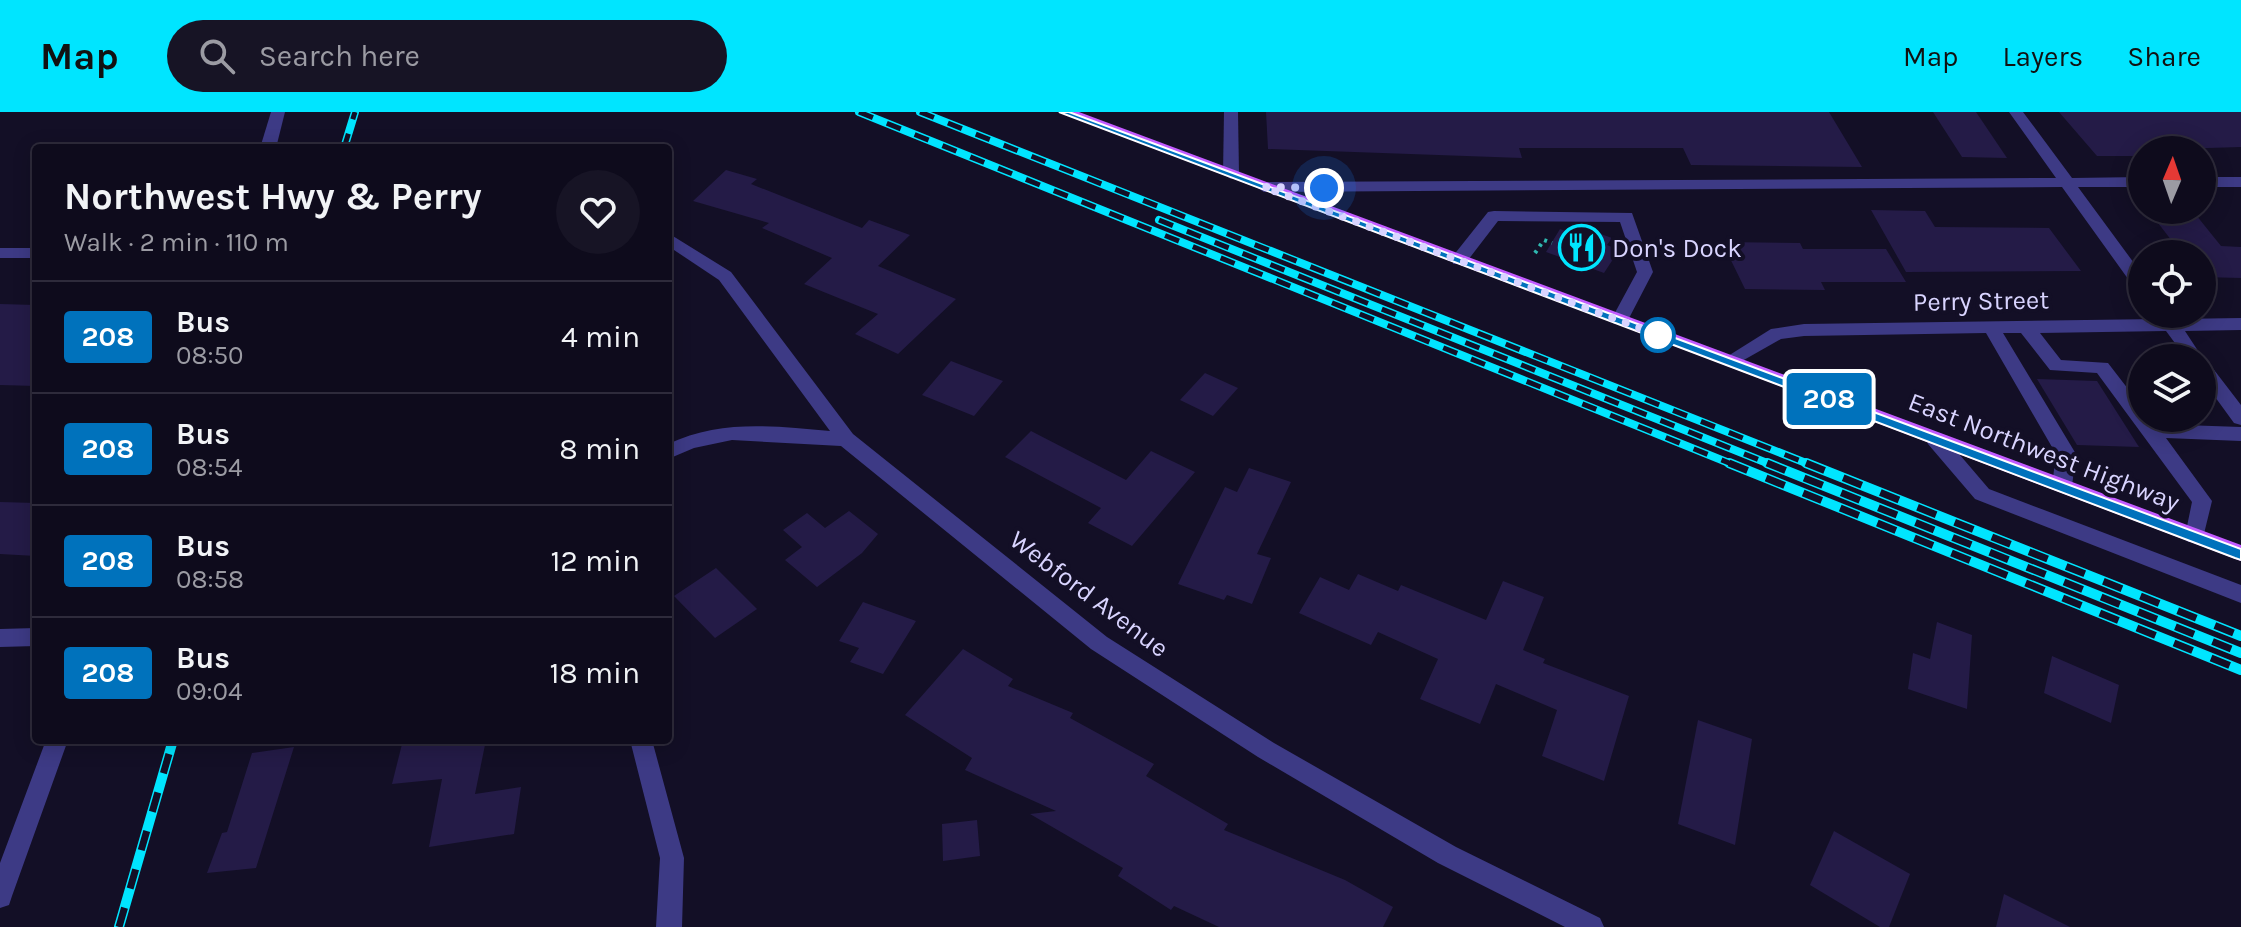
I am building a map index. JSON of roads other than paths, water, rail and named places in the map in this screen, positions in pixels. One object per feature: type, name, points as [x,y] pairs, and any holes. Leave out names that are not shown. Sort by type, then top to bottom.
[{"type":"main road","name":"East Northwest Highway","points":[[1065,112],[2241,553]]},
{"type":"street","points":[[269,144],[278,112]]},
{"type":"street","points":[[1231,112],[1231,174]]},
{"type":"street","points":[[2016,112],[2128,267]]},
{"type":"street","points":[[1264,187],[2128,182]]},
{"type":"street","points":[[2216,182],[2241,182]]},
{"type":"street","points":[[1459,260],[1494,216],[1626,217],[1645,272],[1620,320]]},
{"type":"street","name":"Webford Avenue","points":[[672,241],[725,276],[846,439],[1112,651],[1266,750],[1447,855],[1591,927]]},
{"type":"street","points":[[0,253],[32,253]]},
{"type":"street","name":"Perry Street","points":[[1729,361],[1777,333],[2128,321]]},
{"type":"street","name":"Perry Street","points":[[2216,322],[2241,324]]},
{"type":"street","points":[[1991,327],[2066,454],[2062,486]]},
{"type":"street","points":[[2026,327],[2056,366],[2102,367],[2128,402]]},
{"type":"street","points":[[2216,385],[2241,418]]},
{"type":"street","points":[[2151,432],[2202,501],[2195,536]]},
{"type":"street","points":[[2180,432],[2241,434]]},
{"type":"street","points":[[672,451],[716,435],[761,433],[846,439]]},
{"type":"street","points":[[1935,439],[1982,494],[2241,594]]},
{"type":"street","points":[[0,638],[32,637]]},
{"type":"street","points":[[0,896],[56,744]]},
{"type":"street","points":[[642,744],[672,858],[669,927]]},
{"type":"railway","points":[[345,144],[355,112]]},
{"type":"railway","points":[[859,112],[1734,465]]},
{"type":"railway","points":[[920,112],[1811,465]]},
{"type":"railway","points":[[1159,220],[1768,464]]},
{"type":"railway","points":[[1729,463],[2241,670]]},
{"type":"railway","points":[[1806,463],[2241,636]]},
{"type":"railway","points":[[1768,464],[2241,653]]},
{"type":"railway","points":[[119,927],[172,744]]},
{"type":"place","name":"Don's Dock","points":[[1581,248]]}]
